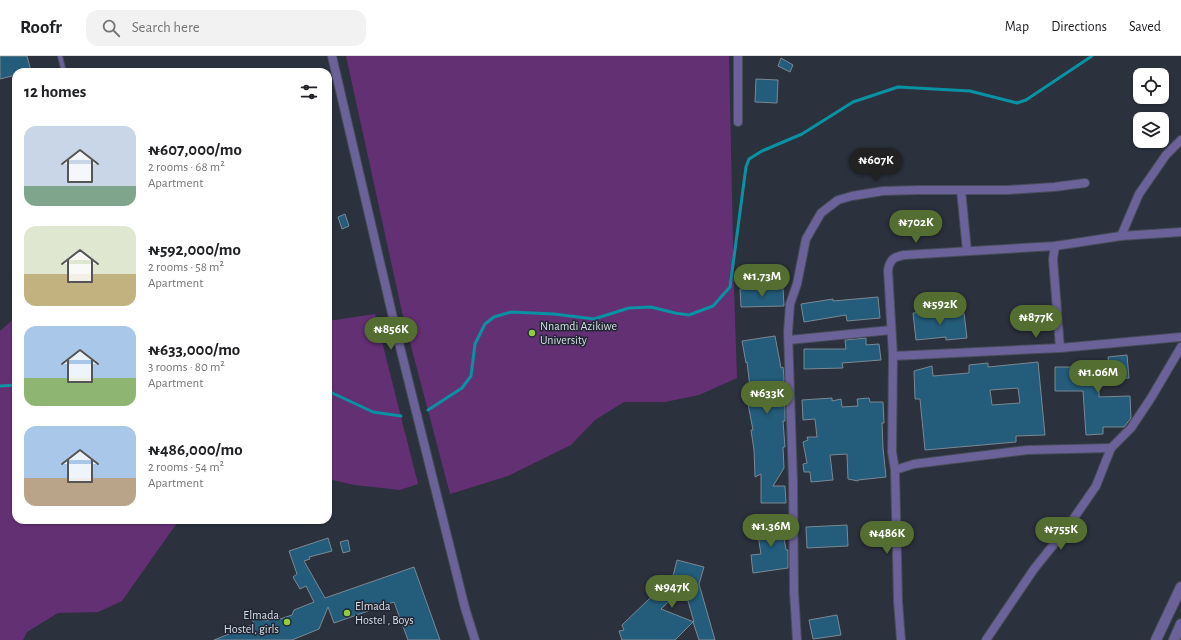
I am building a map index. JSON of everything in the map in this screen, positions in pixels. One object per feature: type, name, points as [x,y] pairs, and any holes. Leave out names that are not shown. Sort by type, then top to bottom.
[{"type":"street","points":[[332,56],[397,335],[465,608],[475,640]]},
{"type":"street","points":[[738,56],[738,122]]},
{"type":"street","points":[[1121,236],[1139,194],[1166,155],[1181,140]]},
{"type":"street","points":[[797,640],[794,592],[793,481],[788,340],[790,304],[797,284],[806,239],[822,212],[838,200],[852,196],[875,193],[918,190],[1008,190],[1085,183]]},
{"type":"street","points":[[961,190],[967,251]]},
{"type":"street","points":[[901,640],[898,601],[895,470],[892,452],[893,356],[888,270],[890,261],[895,257],[904,255],[1055,246],[1121,236],[1181,232]]},
{"type":"street","points":[[1055,246],[1053,259],[1060,348]]},
{"type":"street","points":[[788,340],[891,330]]},
{"type":"street","points":[[893,356],[1060,348],[1181,337]]},
{"type":"street","points":[[986,640],[1034,569],[1067,528],[1096,486],[1110,448],[1131,428],[1152,398],[1181,347]]},
{"type":"street","points":[[895,470],[914,464],[1027,450],[1110,448]]},
{"type":"street","points":[[1156,640],[1181,588]]},
{"type":"street","points":[[1174,640],[1181,624]]},
{"type":"lane","points":[[60,56],[63,68]]},
{"type":"shaded area","points":[[346,56],[729,56],[737,378],[699,395],[665,402],[624,402],[595,420],[571,445],[508,476],[450,494],[402,312]]},
{"type":"shaded area","points":[[375,314],[418,484],[400,490],[354,485],[332,480],[332,320]]},
{"type":"shaded area","points":[[12,320],[12,524],[176,524],[122,601],[98,612],[58,613],[27,632],[23,640],[0,640],[0,331]]},
{"type":"building","points":[[0,56],[27,56],[30,68],[12,68],[12,76],[0,79]]},
{"type":"building","points":[[781,58],[793,65],[790,72],[778,66]]},
{"type":"building","points":[[756,79],[778,80],[777,103],[755,102]]},
{"type":"building","points":[[345,214],[349,226],[342,229],[338,217]]},
{"type":"building","points":[[783,288],[784,306],[741,307],[740,289]]},
{"type":"building","points":[[878,297],[880,318],[847,321],[846,315],[804,322],[801,304],[833,299],[833,301]]},
{"type":"building","points":[[933,311],[933,316],[964,313],[967,338],[946,340],[946,337],[916,340],[913,313]]},
{"type":"building","points":[[775,336],[784,377],[784,388],[781,389],[785,408],[785,421],[783,421],[785,447],[783,447],[784,468],[773,486],[785,486],[786,503],[761,503],[761,474],[755,477],[754,450],[751,430],[753,430],[748,404],[752,404],[747,362],[746,363],[742,341]]},
{"type":"building","points":[[866,338],[866,345],[879,344],[881,360],[842,363],[843,368],[804,369],[804,349],[846,349],[845,340]]},
{"type":"building","points":[[1127,355],[1129,378],[1099,380],[1099,397],[1130,396],[1131,418],[1124,427],[1103,427],[1103,434],[1086,435],[1083,391],[1055,391],[1055,367],[1109,367],[1108,357]]},
{"type":"building","points":[[1038,362],[1045,435],[1016,436],[1016,442],[925,450],[920,399],[915,399],[914,371],[932,366],[933,376],[969,373],[969,365],[988,363],[988,367]],"holes":[[[1018,388],[1020,403],[992,405],[990,390]]]},
{"type":"building","points":[[832,398],[832,401],[841,399],[842,407],[858,406],[857,399],[869,398],[870,402],[883,402],[883,448],[886,477],[858,481],[848,479],[847,454],[830,455],[833,480],[811,482],[810,472],[804,472],[803,464],[807,463],[803,442],[808,440],[807,437],[817,437],[815,419],[803,420],[802,400]]},
{"type":"building","points":[[781,520],[786,550],[788,550],[788,568],[753,573],[751,555],[761,554],[756,523]]},
{"type":"building","points":[[847,525],[848,546],[807,548],[806,527]]},
{"type":"building","points":[[328,538],[332,551],[309,557],[310,559],[304,561],[325,598],[414,567],[440,640],[408,640],[394,602],[334,623],[328,607],[319,629],[292,640],[214,640],[254,624],[250,614],[266,621],[279,616],[280,619],[292,615],[294,610],[314,602],[306,586],[300,589],[293,577],[297,574],[289,551]]},
{"type":"building","points":[[348,540],[350,551],[343,553],[340,542]]},
{"type":"building","points":[[677,560],[704,567],[699,584],[715,640],[699,640],[693,622],[675,640],[622,640],[619,631],[624,630],[622,625],[673,576]],"holes":[[[684,587],[694,622],[661,609]]]},
{"type":"building","points":[[837,615],[841,635],[813,639],[809,620]]},
{"type":"waterway","points":[[428,410],[462,388],[471,376],[475,344],[485,324],[494,317],[511,312],[554,314],[594,319],[629,308],[651,307],[689,315],[713,306],[730,287],[746,167],[749,159],[762,151],[802,134],[853,102],[898,87],[970,91],[1017,103],[1026,100],[1092,56]]},
{"type":"waterway","points":[[0,386],[12,385]]},
{"type":"waterway","points":[[332,393],[373,412],[401,416]]},
{"type":"place","name":"Nnamdi Azikiwe University","points":[[532,333]]},
{"type":"place","name":"Elmada Hostel , Boys","points":[[347,613]]},
{"type":"place","name":"Elmada Hostel, girls","points":[[287,622]]}]
